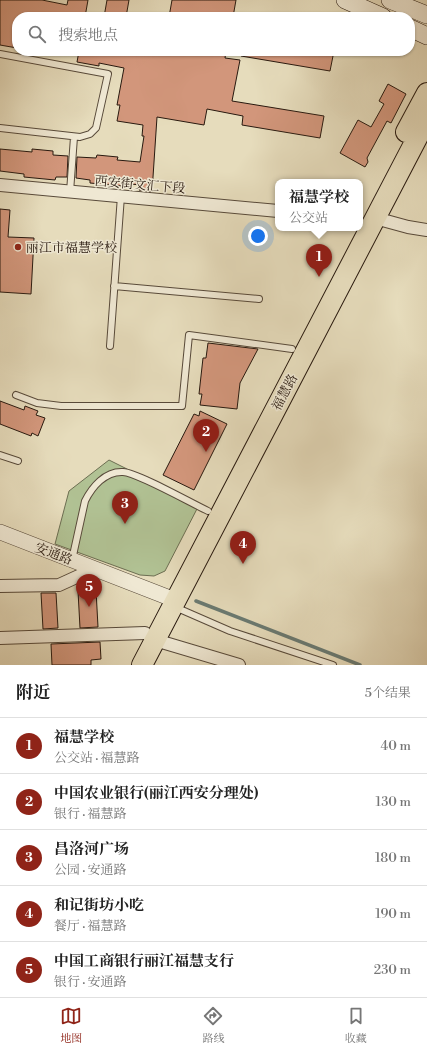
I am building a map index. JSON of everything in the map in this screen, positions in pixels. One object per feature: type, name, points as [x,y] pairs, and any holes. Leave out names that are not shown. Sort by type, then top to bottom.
[{"type":"main road","points":[[345,0],[372,12]]},
{"type":"main road","points":[[390,0],[427,15]]},
{"type":"main road","points":[[415,30],[427,36]]},
{"type":"main road","name":"福慧路","points":[[363,229],[427,93]]},
{"type":"main road","name":"福慧路","points":[[368,219],[427,119]]},
{"type":"main road","name":"福慧路","points":[[171,601],[208,511],[354,231]]},
{"type":"main road","name":"福慧路","points":[[128,665],[150,636],[171,601],[362,231]]},
{"type":"main road","name":"福慧路","points":[[142,665],[150,636]]},
{"type":"street","name":"西安街文汇下段","points":[[0,185],[275,211]]},
{"type":"street","points":[[368,219],[427,230]]},
{"type":"street","name":"安通路","points":[[0,532],[171,601]]},
{"type":"street","points":[[0,586],[59,585],[94,569]]},
{"type":"street","points":[[0,638],[150,636],[239,665]]},
{"type":"lane","points":[[0,54],[108,74],[96,128],[90,134],[74,137],[0,128]]},
{"type":"lane","points":[[70,192],[74,137]]},
{"type":"lane","points":[[110,346],[121,196]]},
{"type":"lane","points":[[114,286],[259,299]]},
{"type":"lane","points":[[16,395],[37,403],[61,406],[182,406],[189,335],[292,350]]},
{"type":"lane","points":[[0,455],[18,461]]},
{"type":"lane","points":[[72,560],[85,501],[89,493],[101,480],[117,472],[133,475],[208,511]]},
{"type":"lane","points":[[171,601],[230,631],[333,665]]},
{"type":"green space","points":[[109,460],[199,505],[165,571],[154,576],[140,575],[55,544],[69,491]]},
{"type":"building","points":[[0,0],[42,0],[67,5],[68,0],[88,0],[86,12],[12,12],[12,47],[0,45]]},
{"type":"building","points":[[107,0],[129,0],[127,12],[105,12]]},
{"type":"building","points":[[172,0],[236,0],[234,12],[170,12]]},
{"type":"building","points":[[78,56],[225,56],[225,58],[240,60],[232,101],[324,116],[320,138],[242,125],[243,116],[207,109],[204,125],[157,117],[152,192],[139,190],[140,185],[122,183],[122,186],[90,183],[90,180],[76,178],[77,157],[96,158],[97,155],[118,157],[117,160],[140,162],[144,136],[142,136],[143,125],[117,121],[120,105],[117,105],[124,68],[99,63],[99,66],[77,62]]},
{"type":"building","points":[[241,56],[333,56],[330,71]]},
{"type":"building","points":[[388,84],[406,94],[391,123],[387,121],[367,158],[368,162],[365,167],[340,153],[358,120],[371,127],[384,104],[379,101]]},
{"type":"building","points":[[0,149],[32,152],[32,149],[53,151],[53,155],[68,156],[67,177],[56,177],[55,180],[24,177],[24,174],[0,171]]},
{"type":"building","points":[[0,209],[10,210],[8,237],[34,238],[31,294],[0,292]]},
{"type":"building","points":[[208,343],[258,349],[240,383],[237,409],[200,405],[202,394],[199,394],[203,358],[206,358]]},
{"type":"building","points":[[0,401],[24,410],[25,406],[38,411],[36,415],[45,418],[38,436],[32,433],[31,436],[0,424]]},
{"type":"building","points":[[200,411],[227,424],[194,490],[163,475],[194,414],[199,416]]},
{"type":"building","points":[[96,590],[98,627],[80,628],[78,591]]},
{"type":"building","points":[[41,593],[56,593],[58,628],[43,629]]},
{"type":"building","points":[[100,642],[101,659],[91,660],[91,665],[52,665],[51,644]]},
{"type":"waterway","points":[[196,601],[360,665]]},
{"type":"place","name":"丽江市福慧学校","points":[[18,247]]},
{"type":"place","name":"福慧学校","points":[[319,277]]},
{"type":"place","name":"中国农业银行(丽江西安分理处)","points":[[206,452]]},
{"type":"place","name":"昌洛河广场","points":[[125,524]]},
{"type":"place","name":"和记街坊小吃","points":[[243,564]]},
{"type":"place","name":"中国工商银行丽江福慧支行","points":[[89,607]]}]
